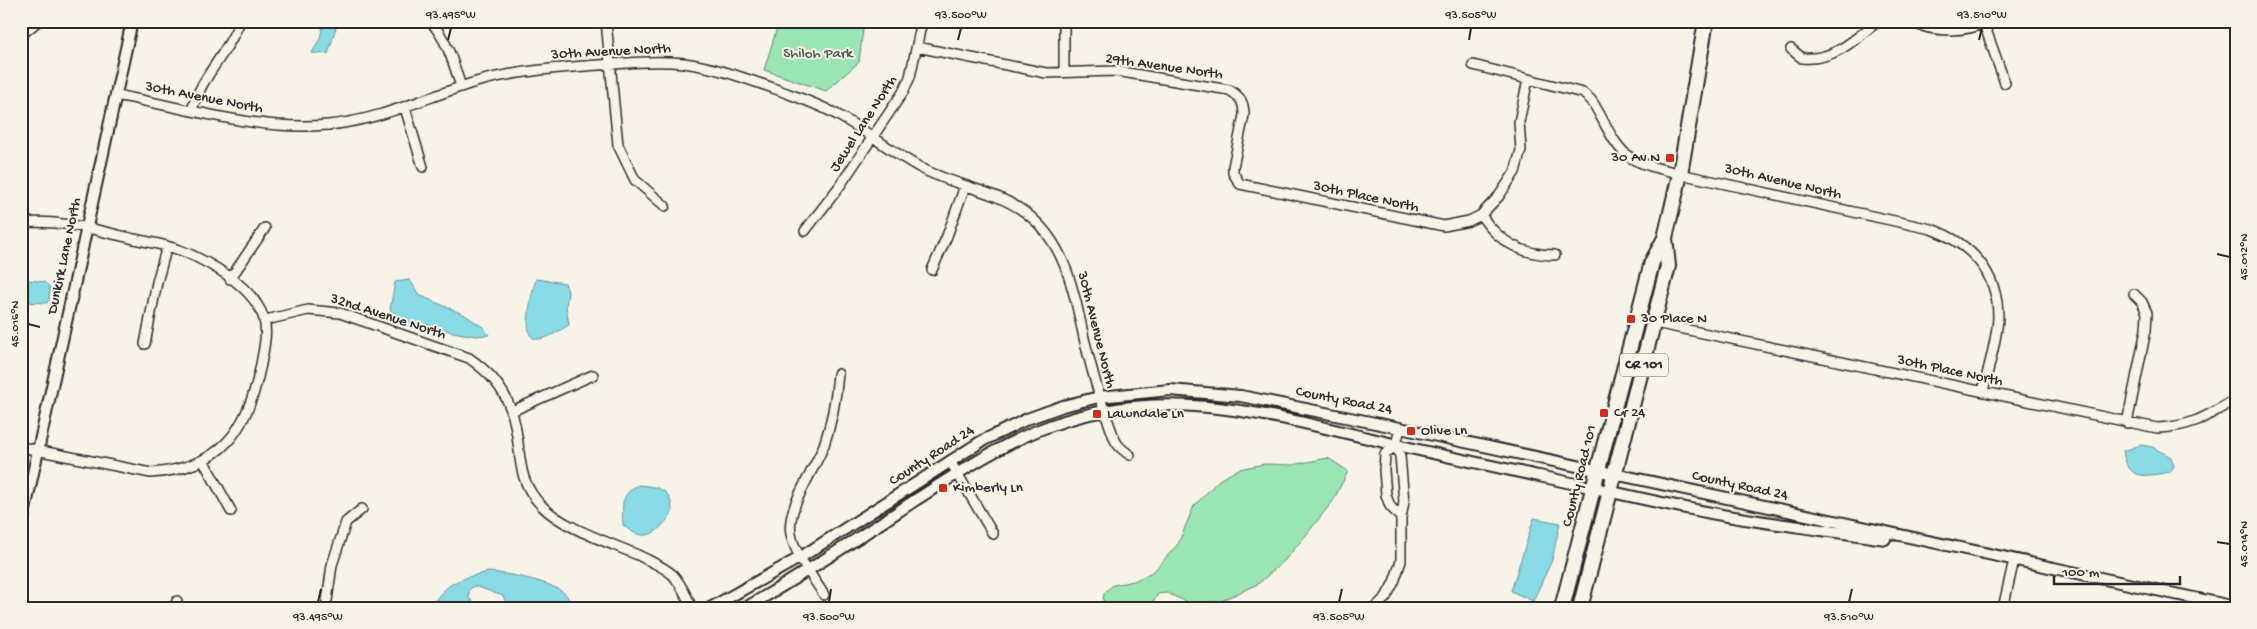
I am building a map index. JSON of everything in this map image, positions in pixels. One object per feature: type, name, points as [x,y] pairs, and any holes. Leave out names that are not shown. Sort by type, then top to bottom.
[{"type":"main road","name":"County Road 101","points":[[1562,608],[1652,262],[1665,238],[1680,174],[1706,21]]},
{"type":"main road","name":"County Road 101","points":[[1580,608],[1668,266],[1665,238]]},
{"type":"street","points":[[21,35],[38,21]]},
{"type":"street","name":"Dunkirk Lane North","points":[[21,528],[132,21]]},
{"type":"street","points":[[192,111],[198,90],[226,50],[240,21]]},
{"type":"street","points":[[430,21],[443,39],[451,56],[461,87]]},
{"type":"street","points":[[606,21],[618,145],[635,180],[665,206]]},
{"type":"street","name":"Jewel Lane North","points":[[805,231],[839,187],[903,92],[910,77],[922,21]]},
{"type":"street","points":[[1064,21],[1064,72]]},
{"type":"street","points":[[1792,49],[1802,58],[1826,57],[1838,52],[1878,21]]},
{"type":"street","points":[[1908,21],[1931,29],[1949,30],[1967,29],[1987,23],[2005,83]]},
{"type":"street","name":"29th Avenue North","points":[[917,47],[1040,72],[1116,70],[1228,90],[1241,99],[1244,115],[1233,167],[1236,179],[1245,186]]},
{"type":"street","name":"30th Avenue North","points":[[116,95],[241,121],[296,126],[328,125],[359,120],[405,108],[461,87],[527,72],[656,61],[685,63],[714,69],[820,106],[840,116],[917,166],[933,174],[1009,202],[1042,227],[1064,262],[1071,282],[1101,404],[1116,446],[1130,455]]},
{"type":"street","name":"30th Avenue North","points":[[1473,65],[1584,93],[1592,100],[1623,152],[1633,159],[1680,174],[1931,229],[1962,243],[1984,268],[1992,283],[1996,300],[1998,317],[1983,392]]},
{"type":"street","points":[[1528,79],[1519,122],[1521,150],[1519,162],[1499,196],[1481,215],[1496,235],[1509,245],[1532,253],[1556,255]]},
{"type":"street","points":[[405,108],[423,167]]},
{"type":"street","points":[[932,270],[965,186]]},
{"type":"street","name":"30th Place North","points":[[1245,186],[1431,224],[1457,224],[1481,215]]},
{"type":"street","points":[[21,224],[33,222],[86,228],[167,246],[195,256],[230,279],[251,296],[266,320],[264,346],[251,406],[243,422],[232,437],[219,450],[203,460],[169,472],[151,473],[21,447]]},
{"type":"street","points":[[230,279],[264,228]]},
{"type":"street","points":[[145,344],[157,282],[167,246]]},
{"type":"street","points":[[2128,423],[2146,330],[2146,314],[2142,302],[2134,294]]},
{"type":"street","name":"32nd Avenue North","points":[[266,320],[308,310],[340,313],[469,358],[495,380],[512,411],[522,477],[531,494],[541,506],[564,522],[660,566],[673,576],[692,608]]},
{"type":"street","name":"30th Place North","points":[[1654,323],[2157,428],[2190,424],[2206,418],[2236,399]]},
{"type":"street","points":[[824,595],[793,544],[790,521],[823,447],[831,424],[838,374]]},
{"type":"street","points":[[512,411],[592,375]]},
{"type":"street","name":"County Road 24","points":[[745,608],[809,570],[987,454],[1101,404],[1170,390],[1212,392],[1241,396],[1400,428],[2236,607]]},
{"type":"street","name":"County Road 24","points":[[710,608],[801,557],[982,441],[1027,419],[1063,406],[1101,404],[1200,405],[1233,409],[1290,419],[1396,445],[1712,513],[1930,545],[2014,560]]},
{"type":"street","points":[[1375,608],[1386,597],[1394,582],[1401,561],[1401,518],[1404,502],[1400,456],[1396,445],[1400,428]]},
{"type":"street","points":[[1396,445],[1385,454],[1384,476],[1390,506],[1401,518]]},
{"type":"street","points":[[203,460],[231,511]]},
{"type":"street","points":[[950,461],[993,534]]},
{"type":"street","points":[[326,608],[332,565],[346,522],[362,509]]},
{"type":"street","points":[[2003,608],[2014,560]]},
{"type":"green space","name":"Shiloh Park","points":[[779,21],[864,21],[859,62],[826,91],[764,70]]},
{"type":"green space","points":[[1328,458],[1348,471],[1333,501],[1284,561],[1258,584],[1221,601],[1191,604],[1167,593],[1158,594],[1152,603],[1111,606],[1103,601],[1104,593],[1113,585],[1134,581],[1154,571],[1178,544],[1194,506],[1219,480],[1239,469],[1264,464],[1292,465]]},
{"type":"water","points":[[324,21],[338,21],[328,54],[312,53],[320,38]]},
{"type":"water","points":[[536,279],[565,283],[568,292],[566,306],[569,325],[540,339],[531,336],[528,322],[530,302]]},
{"type":"water","points":[[31,280],[44,282],[50,287],[47,303],[21,302],[21,282]]},
{"type":"water","points":[[410,280],[419,295],[465,315],[484,328],[489,335],[476,336],[428,325],[411,324],[390,310],[395,282]]},
{"type":"water","points":[[2141,445],[2152,447],[2171,457],[2174,466],[2170,472],[2139,475],[2133,472],[2125,461],[2123,451]]},
{"type":"water","points":[[638,485],[658,488],[667,494],[670,499],[672,513],[656,531],[650,534],[638,534],[623,525],[623,502],[628,493]]},
{"type":"water","points":[[1534,518],[1560,523],[1552,560],[1533,601],[1511,591]]},
{"type":"water","points":[[489,572],[518,576],[553,586],[567,596],[569,608],[505,608],[507,604],[503,596],[475,586],[469,589],[469,598],[477,607],[481,608],[430,608],[442,592],[455,582],[470,576]]},
{"type":"place","name":"30 Av N","points":[[1670,158]]},
{"type":"place","name":"30 Place N","points":[[1631,319]]},
{"type":"place","name":"Cr 24","points":[[1604,413]]},
{"type":"place","name":"Lawndale Ln","points":[[1097,414]]},
{"type":"place","name":"Olive Ln","points":[[1411,431]]},
{"type":"place","name":"Kimberly Ln","points":[[943,488]]}]
